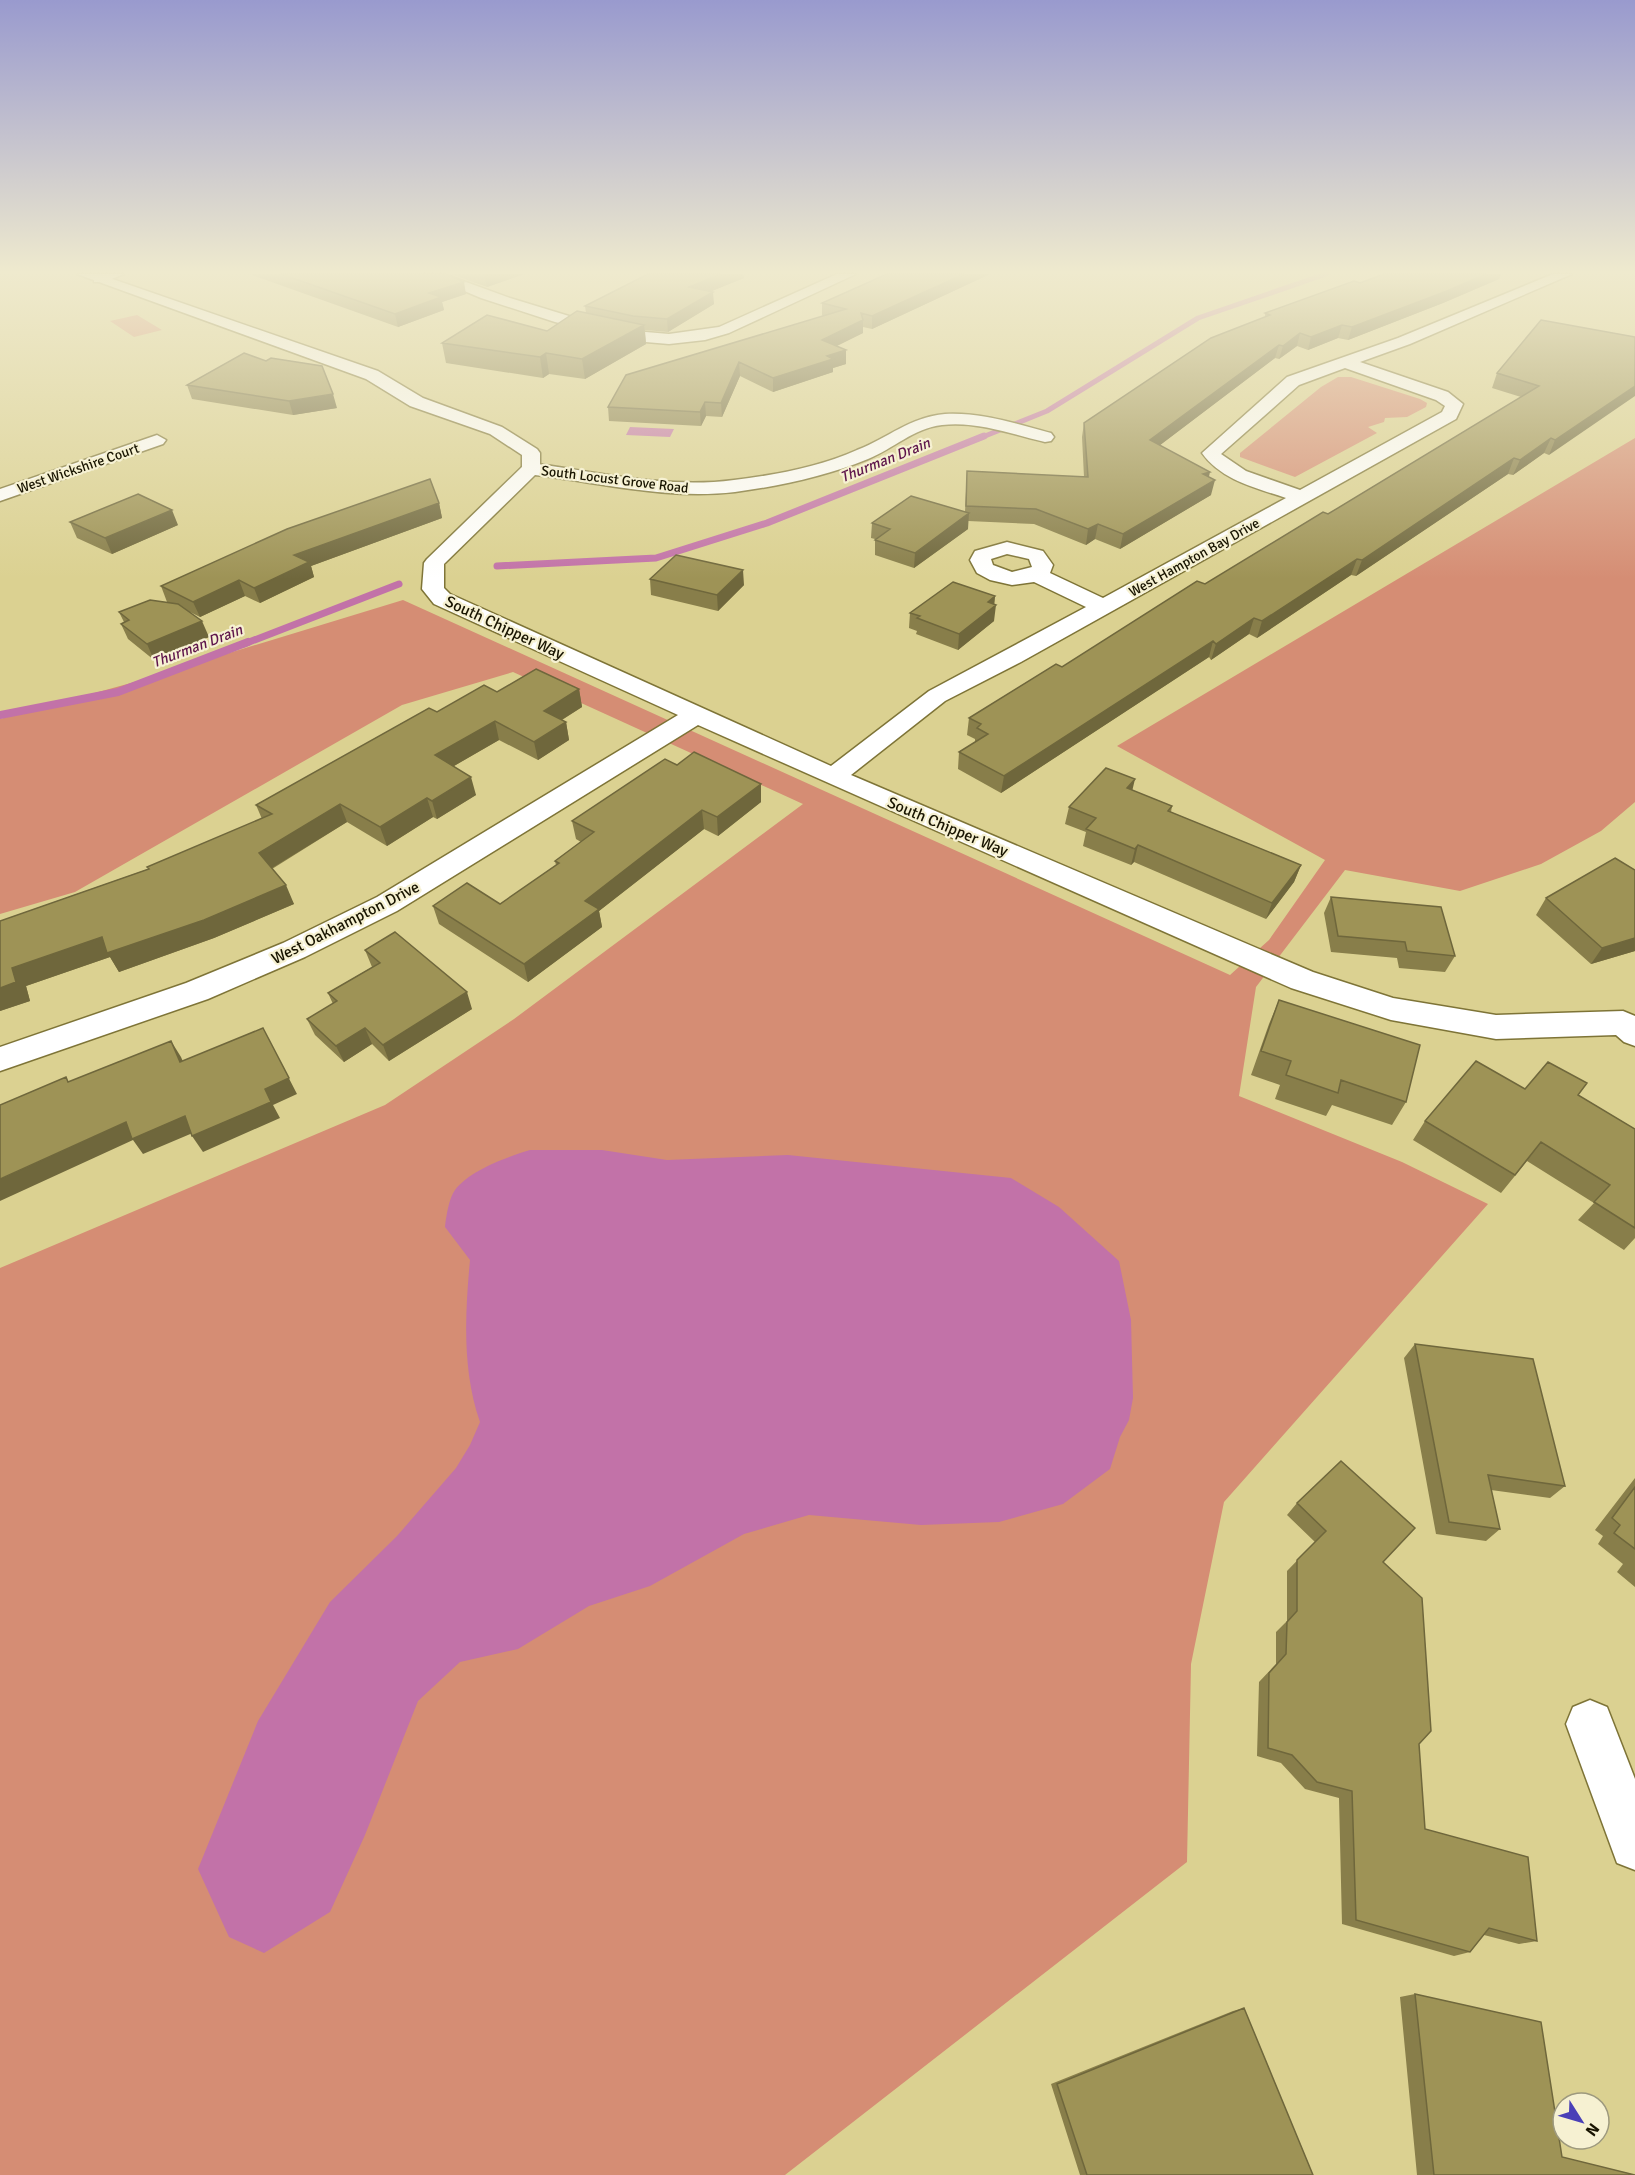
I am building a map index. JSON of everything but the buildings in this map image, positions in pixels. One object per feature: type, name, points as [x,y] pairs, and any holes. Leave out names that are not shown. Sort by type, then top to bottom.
[{"type":"street","points":[[373,376],[398,393],[431,408],[486,425],[512,437],[531,453],[531,469]]},
{"type":"street","points":[[1302,497],[1229,470],[1215,460],[1211,453],[1293,381],[1307,376]]},
{"type":"street","name":"West Hampton Bay Drive","points":[[833,777],[937,696],[1450,415],[1454,404],[1442,396],[1382,376]]},
{"type":"street","name":"South Locust Grove Road","points":[[531,469],[613,481],[697,489],[734,486],[848,461],[928,422],[954,420],[991,423],[1045,437]]},
{"type":"street","name":"West Wickshire Court","points":[[0,495],[157,440]]},
{"type":"street","name":"South Chipper Way","points":[[531,469],[434,563],[433,590],[442,599],[833,777],[1302,980],[1380,1005],[1496,1027],[1631,1026]]},
{"type":"street","points":[[1035,574],[1103,607]]},
{"type":"street","name":"West Oakhampton Drive","points":[[0,1059],[197,991],[294,951],[387,904],[696,715]]},
{"type":"street","points":[[1590,1725],[1635,1845]]},
{"type":"shaded area","points":[[1338,377],[1351,377],[1420,399],[1427,403],[1426,407],[1407,417],[1385,418],[1384,422],[1368,427],[1377,433],[1295,477],[1240,457],[1240,453],[1321,387]]},
{"type":"shaded area","points":[[630,427],[674,429],[670,437],[626,435]]},
{"type":"shaded area","points":[[1635,438],[1635,802],[1601,831],[1541,864],[1460,891],[1345,870],[1256,987],[1239,1096],[1402,1162],[1488,1204],[1224,1502],[1191,1664],[1187,1862],[785,2175],[0,2175],[0,1268],[385,1105],[514,1019],[803,804],[513,672],[402,705],[75,892],[0,914],[0,719],[131,683],[403,600],[1230,975],[1269,940],[1325,860],[1117,746]]},
{"type":"shaded area","points":[[530,1150],[602,1150],[667,1160],[788,1155],[1011,1178],[1059,1207],[1119,1261],[1131,1320],[1133,1398],[1129,1420],[1120,1437],[1110,1469],[1063,1504],[999,1522],[921,1525],[809,1515],[744,1534],[650,1586],[589,1606],[518,1649],[460,1662],[418,1701],[365,1835],[330,1912],[264,1953],[229,1937],[198,1869],[258,1721],[330,1602],[397,1536],[456,1468],[470,1445],[480,1422],[470,1382],[466,1342],[470,1260],[445,1227],[447,1213],[455,1190],[470,1176],[500,1160]]},
{"type":"waterway","name":"Thurman Drain","points":[[980,438],[1047,411],[1105,376]]},
{"type":"waterway","name":"Thurman Drain","points":[[497,566],[656,558],[767,523],[984,436]]},
{"type":"waterway","name":"Thurman Drain","points":[[244,644],[399,584]]},
{"type":"waterway","name":"Thurman Drain","points":[[0,715],[118,692],[248,642]]}]
